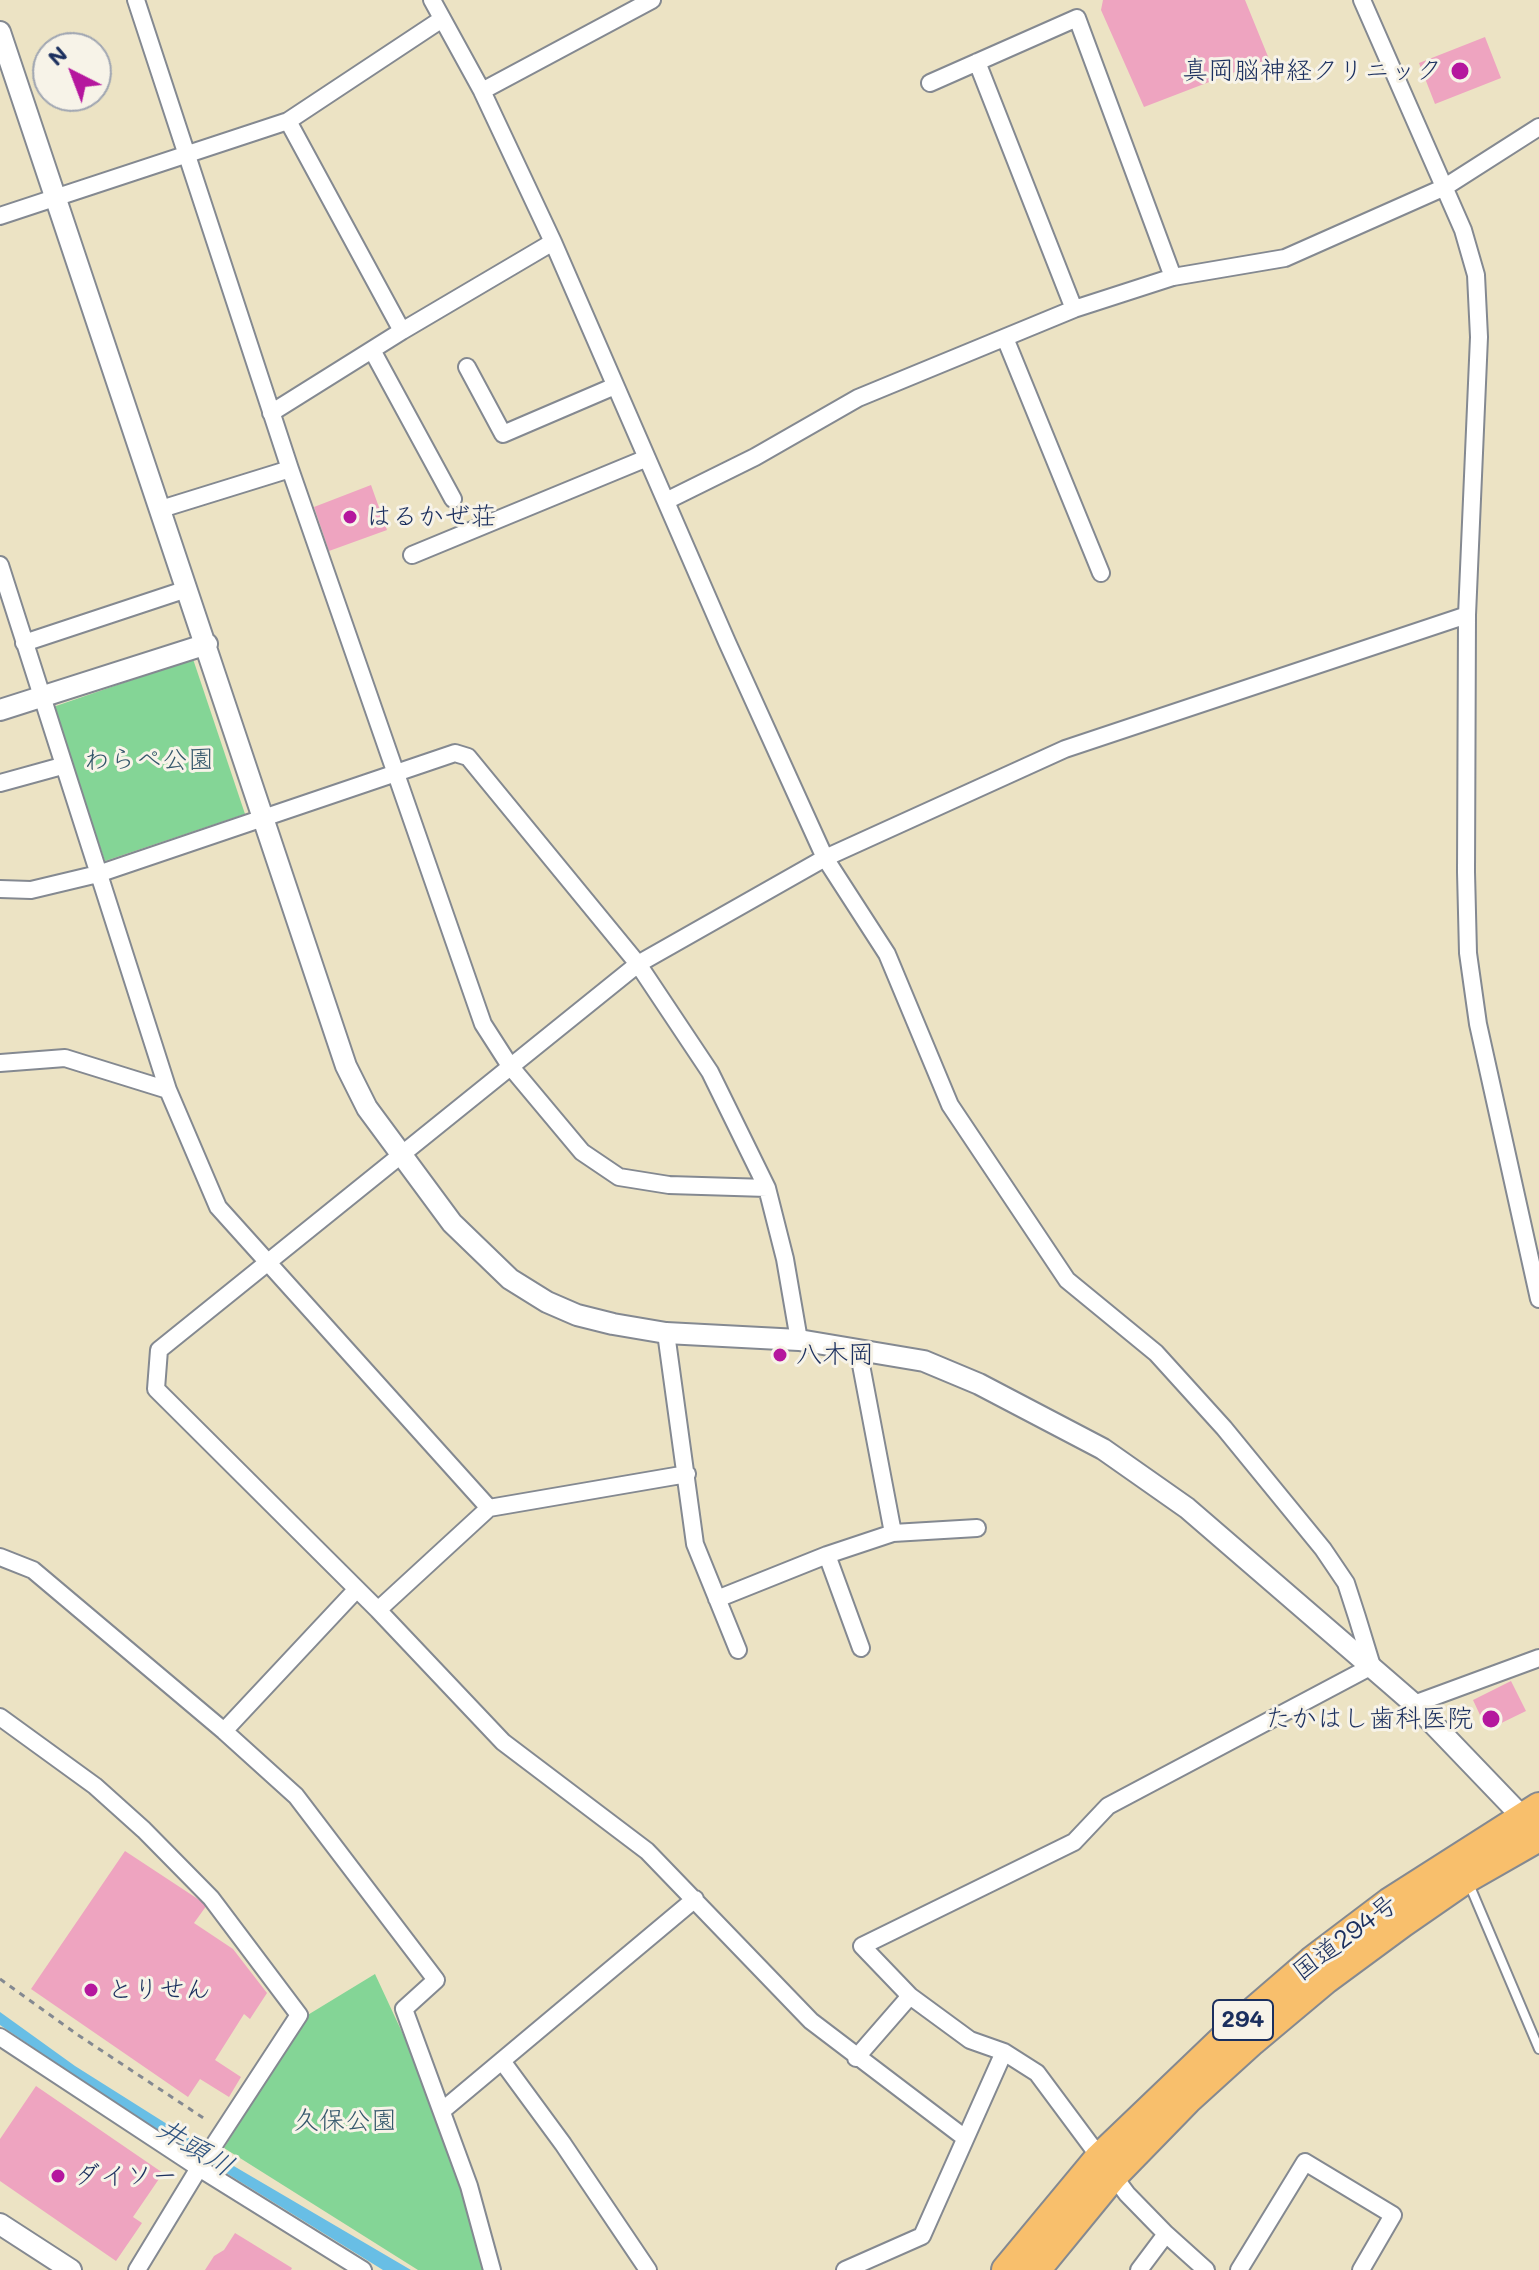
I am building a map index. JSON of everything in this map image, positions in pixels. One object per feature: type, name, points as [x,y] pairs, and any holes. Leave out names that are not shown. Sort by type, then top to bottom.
[{"type":"highway","name":"国道294号","points":[[1006,2270],[1106,2167],[1210,2050],[1312,1961],[1390,1902],[1462,1868],[1535,1824]]},
{"type":"highway","name":"国道294号","points":[[1036,2270],[1106,2167]]},
{"type":"street","points":[[136,0],[271,413],[483,1024],[510,1066],[582,1152],[619,1177],[669,1185],[767,1188]]},
{"type":"street","points":[[432,0],[482,91],[553,242],[825,858],[887,954],[950,1105],[1067,1280],[1156,1353],[1224,1428],[1323,1549],[1346,1583],[1372,1666]]},
{"type":"street","points":[[482,91],[652,0]]},
{"type":"street","points":[[1362,0],[1463,230],[1476,275],[1479,337],[1467,615],[1468,953],[1478,1024],[1539,1299]]},
{"type":"street","points":[[930,83],[1077,18],[1173,277]]},
{"type":"street","points":[[0,216],[288,121],[442,19]]},
{"type":"street","points":[[0,32],[346,1066],[367,1108],[452,1223],[510,1279],[547,1302],[577,1315],[666,1333],[799,1340],[924,1361],[979,1384],[1103,1449],[1187,1508],[1372,1666],[1535,1824]]},
{"type":"street","points":[[977,62],[1074,309]]},
{"type":"street","points":[[288,121],[402,331]]},
{"type":"street","points":[[666,501],[755,457],[858,398],[1074,309],[1173,277],[1285,258],[1445,187],[1539,127]]},
{"type":"street","points":[[271,413],[553,242]]},
{"type":"street","points":[[1005,338],[1101,573]]},
{"type":"street","points":[[372,350],[453,499]]},
{"type":"street","points":[[467,367],[503,434],[615,386]]},
{"type":"street","points":[[412,555],[647,458]]},
{"type":"street","points":[[161,509],[290,469]]},
{"type":"street","points":[[1,571],[168,1090],[218,1207],[265,1263],[489,1508]]},
{"type":"street","points":[[24,643],[187,589]]},
{"type":"street","points":[[965,2138],[811,2021],[647,1851],[503,1742],[378,1610],[156,1389],[159,1350],[638,964],[825,858],[1065,749],[1467,615]]},
{"type":"street","points":[[0,710],[207,644]]},
{"type":"street","points":[[0,889],[31,890],[98,874],[455,753],[468,757],[638,964],[710,1072],[767,1188],[785,1259],[799,1340]]},
{"type":"street","points":[[0,783],[62,766]]},
{"type":"street","points":[[0,1063],[65,1058],[168,1090]]},
{"type":"street","points":[[666,1333],[695,1544],[738,1650]]},
{"type":"street","points":[[858,1349],[893,1533]]},
{"type":"street","points":[[378,1610],[489,1508],[687,1474]]},
{"type":"street","points":[[717,1599],[827,1555],[893,1533],[977,1528]]},
{"type":"street","points":[[827,1555],[861,1648]]},
{"type":"street","points":[[0,1557],[33,1570],[296,1796],[436,1980],[404,2009],[469,2186],[492,2270]]},
{"type":"street","points":[[224,1731],[356,1590]]},
{"type":"street","points":[[1414,1704],[1539,1658]]},
{"type":"street","points":[[1206,2270],[1166,2234],[1106,2167],[1037,2073],[1004,2052],[970,2040],[910,1996],[862,1946],[1074,1842],[1108,1806],[1372,1666]]},
{"type":"street","points":[[0,1717],[95,1786],[144,1830],[211,1898],[299,2015],[137,2270]]},
{"type":"street","points":[[443,2110],[695,1899]]},
{"type":"street","points":[[856,2058],[910,1996]]},
{"type":"street","points":[[0,2037],[199,2168],[363,2270]]},
{"type":"street","points":[[845,2270],[922,2236],[1004,2052]]},
{"type":"street","points":[[502,2061],[563,2144],[648,2270]]},
{"type":"street","points":[[1239,2270],[1305,2162],[1393,2215],[1361,2270]]},
{"type":"street","points":[[0,2224],[71,2270]]},
{"type":"street","points":[[1139,2270],[1166,2234]]},
{"type":"lane","points":[[1462,1868],[1539,2049]]},
{"type":"path","points":[[0,1979],[214,2125]]},
{"type":"green space","name":"わらぺ公園","points":[[193,659],[245,814],[105,861],[53,707]]},
{"type":"green space","name":"久保公園","points":[[375,1974],[474,2187],[496,2270],[418,2270],[224,2148],[306,2016]]},
{"type":"water","name":"井頭川","points":[[0,2012],[75,2066],[232,2165],[411,2270],[383,2270],[137,2118],[0,2025]]},
{"type":"building","points":[[1103,0],[1245,0],[1269,59],[1144,107],[1101,10]]},
{"type":"building","name":"真岡脳神経クリニック","points":[[1485,37],[1501,78],[1435,104],[1419,63]]},
{"type":"building","name":"はるかぜ荘","points":[[371,485],[387,530],[329,551],[314,507]]},
{"type":"building","points":[[1511,1681],[1526,1711],[1487,1730],[1473,1700]]},
{"type":"building","points":[[125,1851],[207,1905],[194,1923],[233,1949],[267,1993],[250,2019],[244,2014],[215,2060],[241,2077],[229,2097],[200,2079],[188,2097],[31,1989]]},
{"type":"building","points":[[36,2086],[163,2173],[133,2217],[142,2223],[116,2261],[0,2181],[0,2139]]},
{"type":"building","points":[[235,2233],[292,2268],[291,2270],[205,2270]]},
{"type":"place","name":"真岡脳神経クリニック","points":[[1460,71]]},
{"type":"place","name":"はるかぜ荘","points":[[350,517]]},
{"type":"place","name":"八木岡","points":[[780,1355]]},
{"type":"place","name":"たかはし歯科医院","points":[[1491,1719]]},
{"type":"place","name":"とりせん","points":[[91,1990]]},
{"type":"place","name":"ダイソー","points":[[58,2176]]}]
